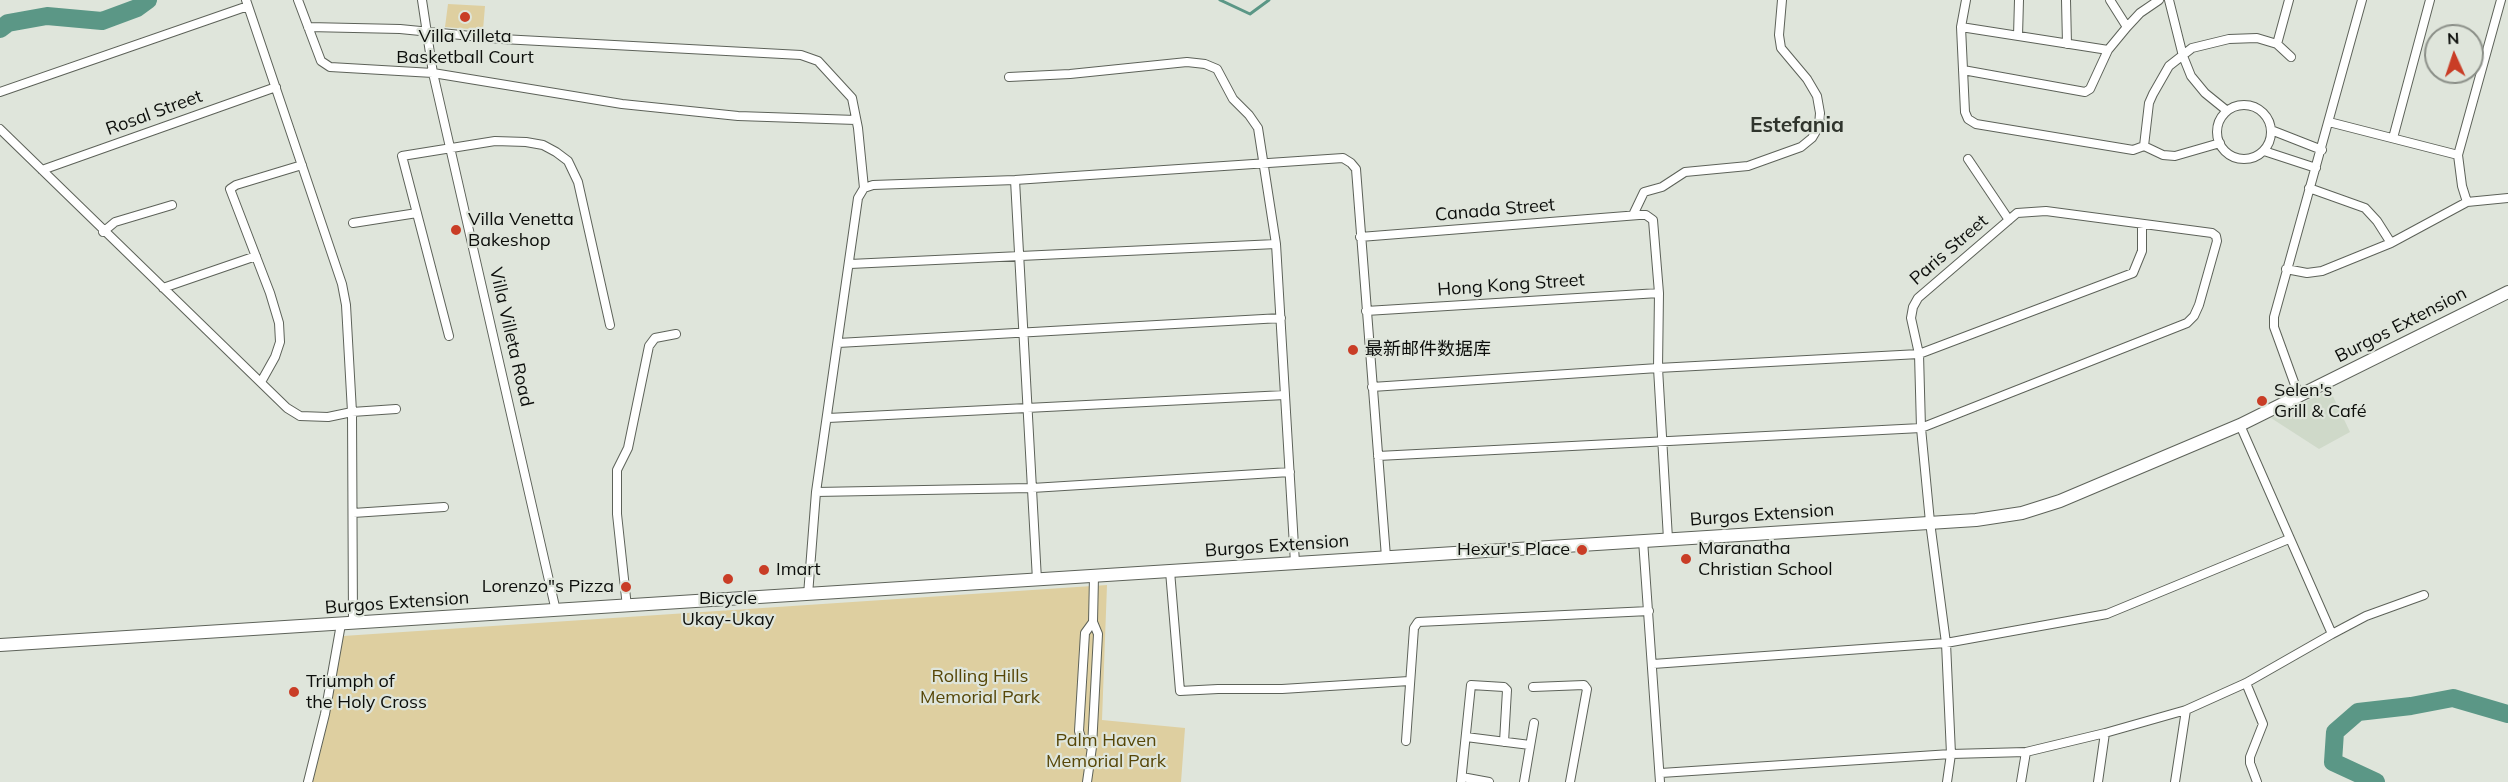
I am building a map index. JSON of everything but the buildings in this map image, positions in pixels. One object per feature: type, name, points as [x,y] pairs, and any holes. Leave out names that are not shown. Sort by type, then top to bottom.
[{"type":"main road","name":"Burgos Extension","points":[[0,645],[1976,520],[2032,510],[2060,501],[2240,425],[2508,292]]},
{"type":"street","points":[[298,0],[324,65],[433,73],[622,104],[738,116],[856,120]]},
{"type":"street","name":"Villa Villeta Road","points":[[423,0],[433,73],[556,611]]},
{"type":"street","points":[[1668,539],[1658,368],[1659,293],[1653,220],[1647,215],[1633,215],[1644,192],[1662,187],[1685,171],[1748,166],[1801,147],[1812,138],[1818,126],[1820,114],[1817,96],[1807,79],[1781,48],[1779,35],[1782,0]]},
{"type":"street","points":[[1966,0],[1960,27],[1965,112],[1968,119],[1976,124],[2133,150],[2144,146],[2163,155],[2175,156],[2220,143]]},
{"type":"street","points":[[2018,36],[2019,0]]},
{"type":"street","points":[[2066,0],[2067,44]]},
{"type":"street","points":[[2110,0],[2127,27]]},
{"type":"street","points":[[1964,70],[2085,92],[2090,89],[2108,51],[2127,27],[2159,0]]},
{"type":"street","points":[[2169,0],[2183,56],[2191,76],[2205,93],[2226,110]]},
{"type":"street","points":[[2277,44],[2289,0]]},
{"type":"street","points":[[2299,396],[2274,327],[2274,317],[2362,0]]},
{"type":"street","points":[[2393,138],[2430,0]]},
{"type":"street","points":[[2467,202],[2462,186],[2458,155],[2501,0]]},
{"type":"street","points":[[0,92],[247,3],[342,284],[346,304],[352,412],[353,513],[347,623],[308,782]]},
{"type":"street","points":[[308,27],[384,28],[502,39],[801,55],[818,61],[840,84],[852,98],[864,188],[858,198],[816,492],[808,595]]},
{"type":"street","points":[[1960,27],[2108,51]]},
{"type":"street","points":[[2144,146],[2149,103],[2153,94],[2169,66],[2192,48],[2229,39],[2257,38],[2277,44],[2292,57]]},
{"type":"street","points":[[1009,77],[1070,74],[1187,62],[1205,64],[1217,69],[1233,99],[1258,128],[1276,244],[1295,563]]},
{"type":"street","name":"Rosal Street","points":[[42,170],[276,87]]},
{"type":"street","points":[[2242,104],[2260,109],[2270,120],[2271,130],[2270,142],[2264,151],[2248,159],[2240,159],[2230,155],[2220,143],[2217,128],[2226,110],[2242,104]]},
{"type":"street","points":[[2329,122],[2458,155]]},
{"type":"street","points":[[0,129],[103,232],[287,408],[300,416],[328,417],[352,412],[396,409]]},
{"type":"street","points":[[2271,130],[2322,150]]},
{"type":"street","points":[[449,336],[402,156],[495,141],[543,145],[568,161],[578,182],[610,325]]},
{"type":"street","points":[[2264,151],[2316,168]]},
{"type":"street","points":[[864,188],[873,185],[1015,180],[1262,162],[1343,158],[1351,163],[1356,169],[1386,557]]},
{"type":"street","points":[[1968,159],[2009,220]]},
{"type":"street","points":[[261,382],[277,350],[279,323],[230,189],[236,185],[302,165]]},
{"type":"street","points":[[1015,180],[1037,580]]},
{"type":"street","points":[[2309,188],[2364,208],[2377,221],[2391,243]]},
{"type":"street","points":[[2286,268],[2307,273],[2322,271],[2391,243],[2467,202],[2508,198]]},
{"type":"street","points":[[103,232],[115,222],[172,205]]},
{"type":"street","name":"Paris Street","points":[[1921,428],[2187,323],[2194,316],[2199,305],[2217,241],[2216,236],[2212,233],[2046,211],[2017,213],[1918,298],[1911,318],[1919,354],[1921,428],[1930,522],[1946,644],[1951,754],[1947,782]]},
{"type":"street","points":[[353,223],[417,213]]},
{"type":"street","name":"Canada Street","points":[[1360,237],[1633,215]]},
{"type":"street","points":[[1372,387],[1919,354],[2133,273],[2142,251],[2142,224]]},
{"type":"street","points":[[850,264],[1276,244]]},
{"type":"street","points":[[163,288],[256,256]]},
{"type":"street","name":"Hong Kong Street","points":[[1366,311],[1659,293]]},
{"type":"street","points":[[838,343],[1281,318]]},
{"type":"street","points":[[627,607],[617,514],[617,470],[628,448],[649,346],[655,338],[676,334]]},
{"type":"street","points":[[828,418],[1285,395]]},
{"type":"street","points":[[2240,425],[2331,634]]},
{"type":"street","points":[[1378,456],[1921,428]]},
{"type":"street","points":[[816,492],[1032,488],[1290,472]]},
{"type":"street","points":[[353,513],[444,507]]},
{"type":"street","points":[[1653,664],[1946,644],[2107,614],[2289,538]]},
{"type":"street","points":[[1644,540],[1660,777],[1951,754],[2026,752],[2186,710],[2246,683],[2366,616],[2424,595]]},
{"type":"street","points":[[1170,571],[1180,691],[1282,689],[1409,681]]},
{"type":"street","points":[[1087,782],[1092,747],[1098,634],[1093,622],[1094,576]]},
{"type":"street","points":[[1406,741],[1414,628],[1418,622],[1649,611]]},
{"type":"street","points":[[1092,747],[1082,741],[1079,731],[1085,633],[1093,622]]},
{"type":"street","points":[[2246,683],[2263,724],[2250,757],[2257,782]]},
{"type":"street","points":[[1489,782],[1461,780],[1471,685],[1504,687],[1508,695],[1504,742]]},
{"type":"street","points":[[1533,687],[1584,685],[1587,689],[1570,782]]},
{"type":"street","points":[[2175,782],[2186,710]]},
{"type":"street","points":[[1524,782],[1534,723]]},
{"type":"street","points":[[2098,782],[2105,733]]},
{"type":"street","points":[[1466,737],[1530,745]]},
{"type":"street","points":[[2021,782],[2026,752]]},
{"type":"shaded area","points":[[2330,390],[2350,432],[2319,449],[2271,418]]},
{"type":"green space","name":"Villa Villeta Basketball Court","points":[[448,4],[485,6],[483,30],[445,27]]},
{"type":"green space","name":"Rolling Hills Memorial Park","points":[[1107,585],[1102,720],[1185,728],[1181,782],[312,782],[331,704],[343,636]]},
{"type":"waterway","points":[[0,29],[8,23],[47,16],[102,21],[137,8],[148,0]]},
{"type":"waterway","points":[[1220,0],[1250,14],[1269,0]]},
{"type":"waterway","points":[[2376,782],[2333,762],[2335,732],[2358,712],[2453,698],[2508,714]]},
{"type":"place","name":"Villa Villeta Basketball Court","points":[[465,17]]},
{"type":"place","name":"Villa Venetta Bakeshop","points":[[456,230]]},
{"type":"place","name":"最新邮件数据库","points":[[1353,350]]},
{"type":"place","name":"Selen's Grill & Café","points":[[2262,401]]},
{"type":"place","name":"Hexur's Place","points":[[1582,550]]},
{"type":"place","name":"Maranatha Christian School","points":[[1686,559]]},
{"type":"place","name":"Imart","points":[[764,570]]},
{"type":"place","name":"Bicycle Ukay-Ukay","points":[[728,579]]},
{"type":"place","name":"Lorenzo\"s Pizza","points":[[626,587]]},
{"type":"place","name":"Triumph of the Holy Cross","points":[[294,692]]},
{"type":"district","name":"Estefania","points":[[1797,126]]},
{"type":"park label","name":"Palm Haven Memorial Park","points":[[1106,751]]}]
